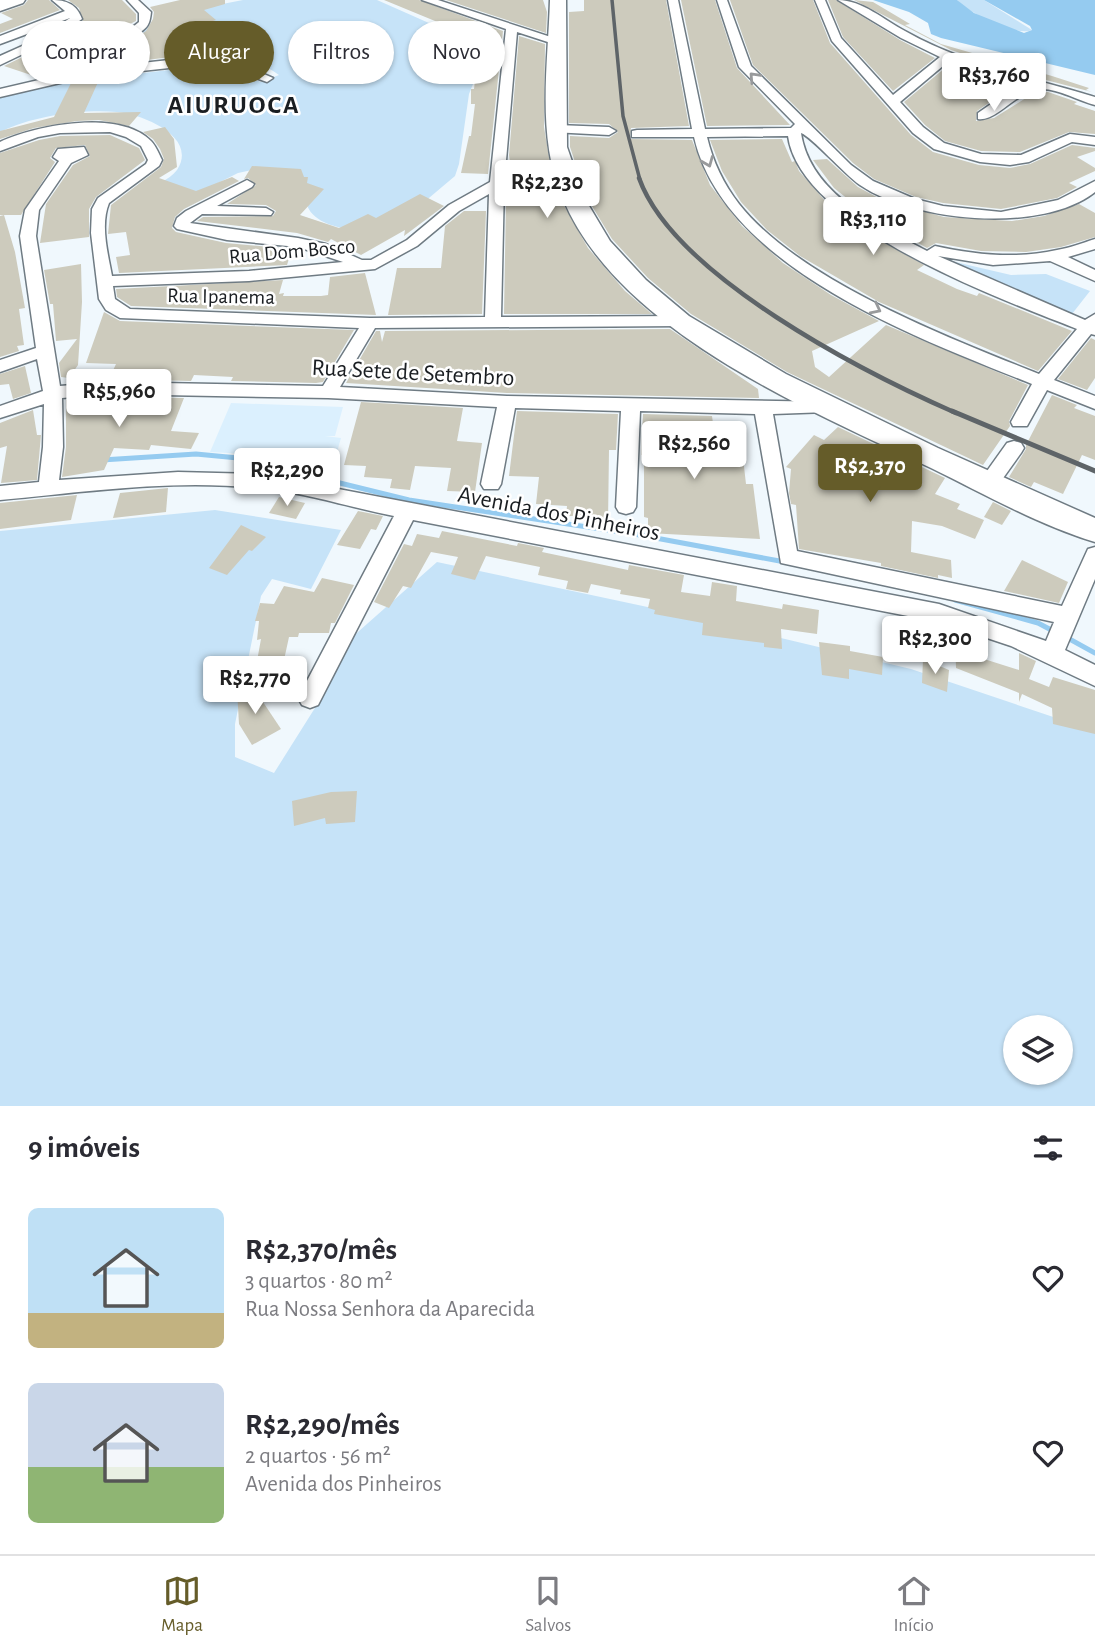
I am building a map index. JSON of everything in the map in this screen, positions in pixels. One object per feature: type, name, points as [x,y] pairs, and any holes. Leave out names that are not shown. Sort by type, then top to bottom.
[{"type":"street","points":[[0,6],[16,0]]},
{"type":"street","points":[[0,61],[69,25],[78,17],[57,0]]},
{"type":"street","points":[[428,0],[557,41]]},
{"type":"street","points":[[558,0],[557,147],[564,180],[587,225],[616,263],[681,321],[756,370],[989,483],[1095,531]]},
{"type":"street","points":[[673,0],[693,113],[709,167],[741,215],[808,271],[856,299],[909,325],[1095,403]]},
{"type":"street","points":[[722,0],[746,67],[798,129],[868,184],[910,202],[960,214],[1001,216],[1034,212],[1071,201],[1095,185]]},
{"type":"street","points":[[843,0],[912,40],[948,56],[1095,101]]},
{"type":"street","points":[[484,1],[486,18]]},
{"type":"street","points":[[822,1],[836,39],[918,130],[939,146],[988,159],[1017,160],[1070,138],[1095,141]]},
{"type":"street","points":[[6,92],[133,32],[144,22],[145,12],[141,2]]},
{"type":"street","points":[[0,40],[74,12]]},
{"type":"street","points":[[493,321],[498,184],[512,27]]},
{"type":"street","points":[[894,101],[948,56]]},
{"type":"street","points":[[6,92],[97,71],[164,64]]},
{"type":"street","points":[[983,116],[1011,96],[1038,85]]},
{"type":"street","name":"Rua Ipanema","points":[[0,147],[16,138],[40,132],[95,127],[135,136],[153,152],[155,160],[152,166],[99,206],[97,230],[109,303],[126,314],[370,323],[681,321]]},
{"type":"street","points":[[637,134],[798,129]]},
{"type":"street","points":[[798,129],[796,153],[808,173],[861,220],[1006,292],[1093,325],[1043,381],[1020,422]]},
{"type":"street","points":[[557,130],[609,131]]},
{"type":"street","points":[[796,153],[830,152]]},
{"type":"street","points":[[50,479],[53,394],[44,351],[42,315],[29,250],[30,221],[32,210],[66,160]]},
{"type":"street","points":[[247,184],[199,209],[184,219],[182,226],[323,247],[342,254],[362,267]]},
{"type":"street","name":"Rua Dom Bosco","points":[[107,281],[249,276],[362,267],[374,264],[402,249],[454,208],[498,184]]},
{"type":"street","points":[[199,209],[266,212]]},
{"type":"street","points":[[887,235],[931,250],[1003,260],[1052,256],[1095,244]]},
{"type":"street","points":[[1052,256],[1095,276]]},
{"type":"street","points":[[328,392],[370,323]]},
{"type":"street","points":[[0,366],[44,351]]},
{"type":"street","name":"Rua Sete de Setembro","points":[[0,412],[66,390],[108,388],[328,392],[507,402],[764,408],[828,406]]},
{"type":"street","points":[[491,484],[507,402]]},
{"type":"street","points":[[626,507],[631,404]]},
{"type":"street","points":[[764,408],[788,556],[1059,635],[1095,555]]},
{"type":"street","points":[[989,483],[1014,448]]},
{"type":"street","name":"Avenida dos Pinheiros","points":[[0,493],[50,479],[240,480],[321,492],[407,512],[505,528],[939,613],[1008,634],[1059,635],[1095,677]]},
{"type":"street","points":[[310,698],[385,549],[407,512]]},
{"type":"shaded area","points":[[243,0],[377,0],[424,21],[408,21],[408,84],[473,84],[455,176],[423,203],[350,230],[318,219],[306,202],[252,170],[238,173],[162,211],[141,193],[174,174],[182,158],[180,147],[174,137],[164,129],[140,117],[103,111],[73,113],[27,122],[0,132],[0,97],[55,84],[150,84],[150,72],[164,71],[164,84],[274,84],[274,77],[279,75],[274,72],[274,21],[164,21],[164,57],[150,58],[150,24],[166,15]]},
{"type":"shaded area","points":[[957,0],[984,0],[1032,30],[1004,27],[971,11]]},
{"type":"shaded area","points":[[951,261],[1011,275],[1046,274],[1090,291],[1072,314]]},
{"type":"shaded area","points":[[231,403],[343,407],[335,436],[325,436],[341,438],[335,459],[210,452]]},
{"type":"shaded area","points":[[215,510],[341,530],[311,589],[272,579],[261,596],[235,724],[235,757],[274,773],[325,692],[332,672],[350,639],[437,562],[685,615],[911,669],[1095,731],[1095,1106],[0,1106],[0,531]]},
{"type":"water","points":[[873,0],[957,0],[974,13],[1024,33],[1032,30],[1030,26],[984,0],[1095,0],[1095,75],[941,38],[931,34],[928,23],[909,12]]},
{"type":"building","points":[[28,0],[49,0],[60,10],[31,21],[21,21],[21,25],[0,33],[0,24],[13,19],[1,13],[24,5]]},
{"type":"building","points":[[68,0],[122,0],[136,14],[136,21],[83,21],[79,8]]},
{"type":"building","points":[[180,0],[225,0],[225,4],[204,10],[216,20],[164,21],[164,58],[150,60],[150,24],[154,12],[150,7]]},
{"type":"building","points":[[384,0],[419,0],[476,21],[435,21]]},
{"type":"building","points":[[446,0],[543,0],[547,12],[546,33]]},
{"type":"building","points":[[584,0],[666,0],[689,126],[631,128],[630,139],[692,140],[710,185],[742,226],[783,263],[831,295],[879,321],[812,351],[815,367],[829,377],[886,325],[1028,385],[1009,421],[1010,426],[983,465],[787,372],[691,314],[648,278],[612,239],[587,198],[570,147],[570,136],[609,138],[618,132],[609,124],[569,123],[569,12],[584,11]]},
{"type":"building","points":[[681,0],[715,0],[737,68],[790,125],[707,126]]},
{"type":"building","points":[[730,0],[813,0],[830,43],[911,135],[933,152],[979,165],[1010,168],[1030,164],[1072,145],[1095,148],[1095,151],[1077,157],[1095,168],[1095,171],[1069,183],[1077,187],[1057,198],[1001,209],[943,203],[916,197],[874,179],[853,163],[753,65]]},
{"type":"building","points":[[828,0],[836,0],[900,40],[935,58],[893,91],[843,37]]},
{"type":"building","points":[[854,0],[873,2],[910,24],[905,25],[941,44],[1052,76],[1089,88],[1086,90],[1092,92],[1023,74],[951,50]]},
{"type":"building","points":[[519,36],[545,44],[544,127],[552,176],[561,200],[588,248],[625,291],[652,314],[504,314],[506,200],[515,200],[509,155]]},
{"type":"building","points":[[21,58],[21,72],[4,66]]},
{"type":"building","points":[[951,63],[1020,85],[1006,91],[977,111],[976,121],[994,118],[1034,93],[1048,92],[1095,111],[1095,134],[1069,132],[1020,152],[981,151],[945,141],[925,125],[904,102]]},
{"type":"building","points":[[70,84],[97,84],[84,113],[141,112],[129,126],[99,120],[77,121],[34,128],[0,139],[0,131],[54,117]]},
{"type":"building","points":[[475,84],[497,84],[488,174],[461,173],[471,136],[475,104],[471,104],[471,89],[474,89]]},
{"type":"building","points":[[165,127],[174,139],[177,167],[159,178],[196,191],[232,177],[239,181],[184,209],[175,217],[172,228],[176,232],[226,243],[292,249],[287,265],[119,273],[116,257],[130,255],[126,232],[108,234],[111,205],[161,167],[164,159],[160,149],[153,139],[143,132]]},
{"type":"building","points":[[110,135],[139,148],[145,160],[96,197],[89,209],[89,237],[40,243],[46,204],[73,165],[90,156],[85,145],[56,148],[50,158],[55,162],[21,215],[0,215],[0,153],[60,136]]},
{"type":"building","points":[[782,139],[792,162],[795,161],[799,171],[826,202],[863,231],[924,265],[917,270],[957,289],[977,296],[979,293],[1072,331],[1038,371],[879,302],[800,256],[767,230],[741,202],[722,171],[710,140]]},
{"type":"building","points":[[827,159],[858,187],[882,200],[944,217],[1012,221],[1044,216],[1079,204],[1095,213],[1095,237],[1061,247],[1026,252],[981,251],[936,243],[927,248],[869,216],[834,188],[813,160]]},
{"type":"building","points":[[252,166],[301,169],[304,177],[308,177],[307,183],[324,189],[300,215],[339,228],[368,214],[376,218],[420,194],[444,206],[404,236],[405,230],[361,255],[331,239],[328,242],[297,233],[197,221],[203,217],[273,216],[276,211],[266,205],[227,204],[256,185],[248,178],[244,179]]},
{"type":"building","points":[[464,211],[486,211],[482,314],[388,315],[397,268],[441,268],[445,226]]},
{"type":"building","points":[[4,215],[15,252],[25,308],[19,309],[24,345],[17,346],[19,351],[0,357],[0,216]]},
{"type":"building","points":[[81,264],[82,302],[78,365],[69,378],[61,377],[59,363],[77,339],[56,341],[53,304],[50,304],[44,270]]},
{"type":"building","points":[[365,273],[376,315],[131,306],[117,297],[116,289],[283,280],[279,294],[284,293],[283,296],[321,296],[328,295],[330,277]]},
{"type":"building","points":[[104,312],[120,321],[354,330],[323,382],[231,381],[233,377],[194,375],[191,381],[109,379],[116,364],[86,363]]},
{"type":"building","points":[[670,329],[758,389],[759,398],[507,393],[346,383],[376,331],[380,331],[382,342],[385,331]]},
{"type":"building","points":[[1091,338],[1095,340],[1095,378],[1087,390],[1058,379]]},
{"type":"building","points":[[25,366],[31,393],[13,399],[9,384],[0,385],[0,374]]},
{"type":"building","points":[[1052,395],[1095,416],[1095,460],[1082,455],[1063,494],[1034,482],[1031,487],[1009,477]]},
{"type":"building","points":[[108,397],[184,398],[171,431],[199,433],[191,449],[151,445],[149,450],[114,448],[104,470],[62,477],[66,447],[66,400]]},
{"type":"building","points":[[361,402],[463,408],[457,441],[482,443],[475,492],[447,491],[451,468],[415,466],[410,490],[390,488],[392,479],[364,477],[366,466],[344,465]]},
{"type":"building","points":[[33,410],[37,435],[41,435],[37,480],[1,483],[7,446],[0,448],[0,423]]},
{"type":"building","points":[[517,411],[618,414],[616,450],[609,450],[608,523],[575,520],[576,516],[566,516],[567,506],[536,504],[539,477],[509,476]]},
{"type":"building","points":[[643,414],[712,416],[715,438],[719,438],[722,458],[743,458],[746,484],[753,484],[760,539],[648,533],[648,518],[644,517],[644,455],[641,455]]},
{"type":"building","points":[[838,427],[945,478],[935,494],[960,504],[957,509],[984,520],[975,539],[942,526],[912,521],[911,552],[951,560],[952,578],[938,575],[938,578],[881,566],[881,563],[799,549],[796,505],[791,504],[789,493],[791,469],[786,467],[814,435],[824,440]]},
{"type":"building","points":[[168,488],[166,512],[113,518],[120,493]]},
{"type":"building","points":[[77,495],[71,520],[0,529],[0,503]]},
{"type":"building","points":[[279,497],[305,503],[296,519],[269,513]]},
{"type":"building","points":[[993,502],[1011,511],[1002,525],[984,517]]},
{"type":"building","points":[[358,511],[383,516],[376,530],[371,529],[360,549],[337,545]]},
{"type":"building","points":[[241,525],[266,537],[252,551],[249,550],[227,575],[209,568]]},
{"type":"building","points":[[442,531],[517,546],[518,543],[544,548],[542,552],[628,570],[629,565],[684,575],[681,592],[710,596],[712,582],[737,586],[736,601],[782,609],[783,604],[819,610],[817,634],[781,629],[782,649],[764,647],[764,643],[702,635],[703,623],[654,614],[655,610],[648,608],[650,599],[620,594],[621,590],[591,584],[588,593],[566,589],[568,581],[538,575],[540,567],[486,556],[475,580],[451,574],[458,557],[431,552],[411,588],[403,586],[389,608],[374,602],[404,544],[412,546],[417,534],[439,538]]},
{"type":"building","points":[[1022,560],[1068,582],[1059,603],[1004,591]]},
{"type":"building","points":[[322,578],[354,585],[335,623],[331,623],[329,633],[299,633],[298,637],[289,637],[275,683],[253,683],[261,639],[257,640],[259,621],[255,621],[260,603],[274,604],[284,586],[314,592]]},
{"type":"building","points":[[886,617],[913,623],[913,645],[884,639]]},
{"type":"building","points":[[955,635],[983,643],[984,659],[1019,670],[1019,653],[1036,661],[1029,679],[1049,687],[1053,677],[1095,690],[1095,734],[1053,724],[1052,708],[1022,694],[1019,702],[1019,693],[956,668]]},
{"type":"building","points":[[819,642],[850,646],[850,651],[883,657],[882,675],[849,669],[849,679],[822,675]]},
{"type":"building","points":[[923,659],[949,670],[947,692],[922,683]]},
{"type":"building","points":[[253,687],[281,729],[252,745],[239,724],[237,690]]},
{"type":"building","points":[[357,791],[355,822],[326,824],[325,818],[294,826],[292,801],[331,792]]},
{"type":"waterway","points":[[102,460],[196,454],[238,458],[409,500],[634,534],[785,562]]},
{"type":"waterway","points":[[955,600],[1038,623],[1055,632]]},
{"type":"waterway","points":[[1064,636],[1095,653]]},
{"type":"railway","points":[[612,0],[623,116],[640,180]]},
{"type":"railway","points":[[640,180],[659,215],[690,250],[731,285],[825,347],[956,413]]},
{"type":"railway","points":[[952,411],[1095,471]]},
{"type":"district","name":"AIURUOCA","points":[[234,104]]}]
